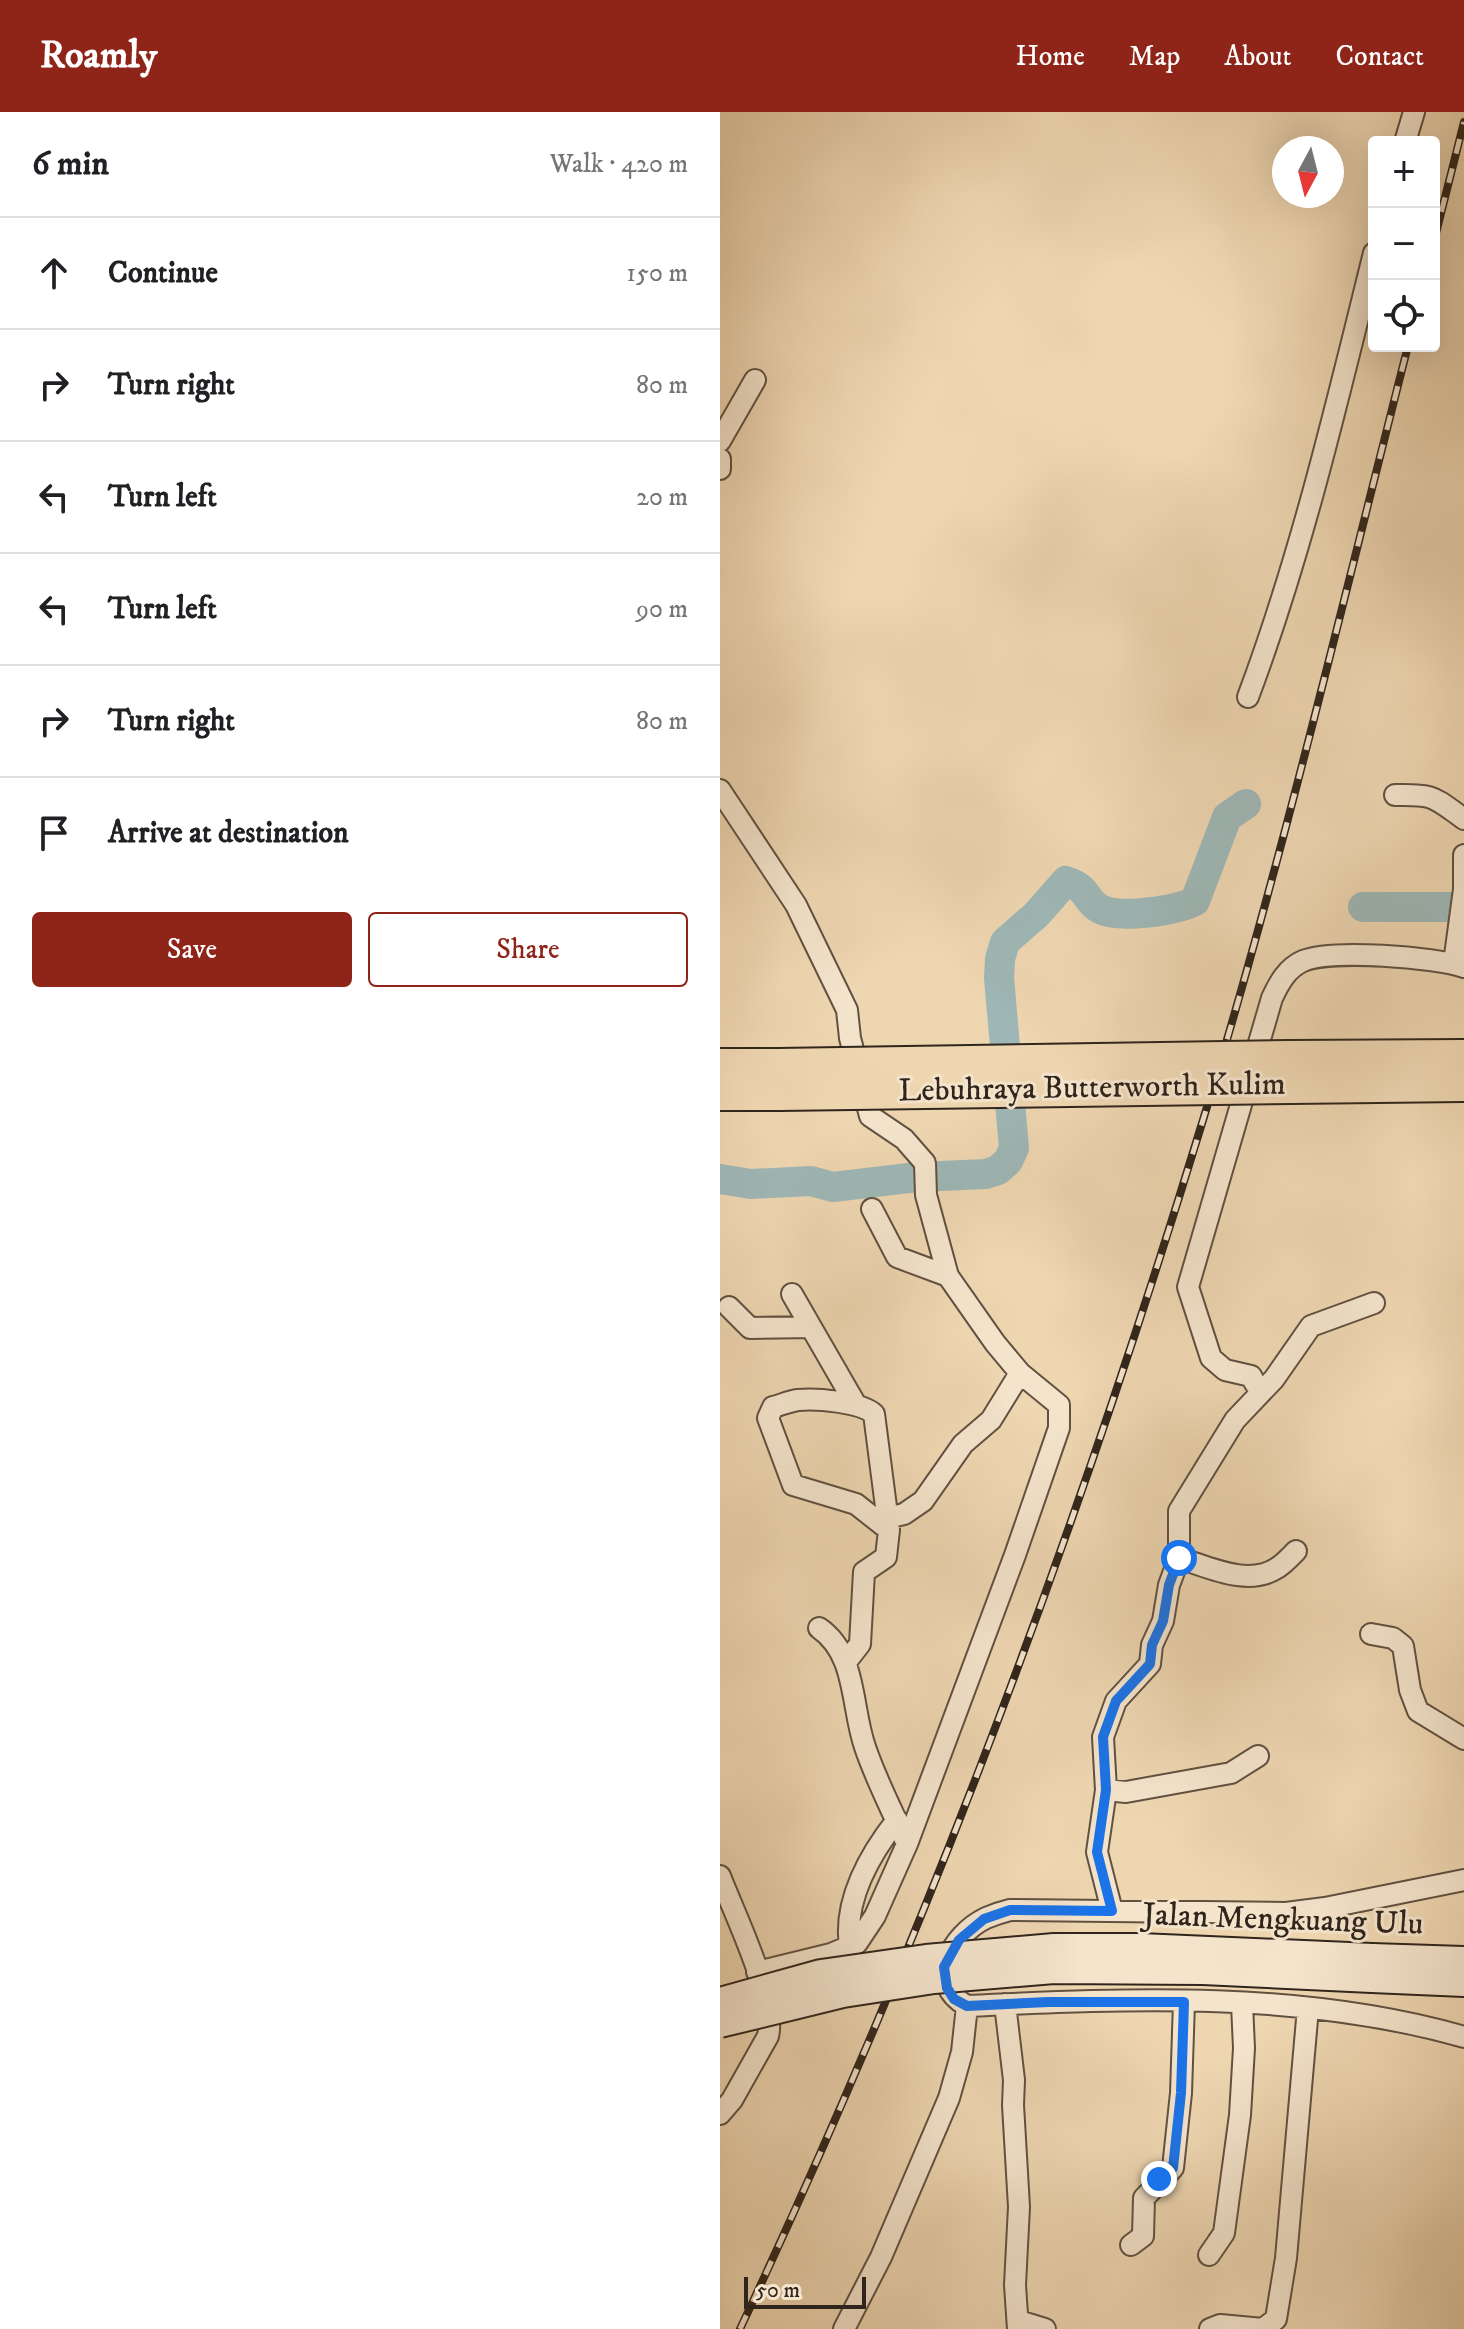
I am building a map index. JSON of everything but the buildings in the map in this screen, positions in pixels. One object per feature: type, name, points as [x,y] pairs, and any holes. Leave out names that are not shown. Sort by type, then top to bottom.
[{"type":"highway","name":"Lebuhraya Butterworth Kulim","points":[[720,1092],[778,1079],[1290,1072],[1464,1058]]},
{"type":"highway","name":"Lebuhraya Butterworth Kulim","points":[[720,1067],[778,1079]]},
{"type":"highway","name":"Lebuhraya Butterworth Kulim","points":[[1290,1072],[1464,1083]]},
{"type":"main road","name":"Jalan Mengkuang Ulu","points":[[720,2002],[821,1974],[926,1959],[1054,1948],[1140,1948],[1372,1968],[1464,1982]]},
{"type":"main road","name":"Jalan Mengkuang Ulu","points":[[720,2023],[843,1993],[934,1979],[1054,1969],[1372,1968],[1464,1961]]},
{"type":"street","points":[[1407,136],[1414,112]]},
{"type":"street","points":[[1248,697],[1275,625],[1368,277]]},
{"type":"street","points":[[720,441],[755,380]]},
{"type":"street","points":[[720,459],[720,469]]},
{"type":"street","points":[[1395,795],[1426,794],[1440,799],[1464,819]]},
{"type":"street","points":[[723,801],[796,905],[847,1010],[850,1038],[870,1116],[904,1139],[925,1163],[926,1186],[948,1276],[1020,1373],[1059,1405],[1059,1428],[1015,1555],[907,1844],[875,1916],[857,1943],[831,1954],[757,1972]]},
{"type":"street","points":[[1260,1392],[1251,1376],[1225,1370],[1211,1358],[1188,1287],[1276,989],[1281,979],[1300,963],[1322,955],[1420,959],[1459,965],[1464,855]]},
{"type":"street","points":[[872,1209],[897,1257],[948,1276]]},
{"type":"street","points":[[792,1294],[856,1405]]},
{"type":"street","points":[[1112,1911],[1097,1852],[1106,1790],[1103,1737],[1116,1701],[1150,1664],[1152,1645],[1163,1621],[1169,1585],[1179,1558],[1179,1511],[1235,1420],[1274,1379],[1311,1326],[1374,1303]]},
{"type":"street","points":[[729,1307],[750,1328],[811,1327]]},
{"type":"street","points":[[888,1524],[923,1501],[963,1444],[991,1420],[1020,1373]]},
{"type":"street","points":[[846,1662],[860,1644],[864,1572],[886,1557],[888,1524],[874,1414],[856,1405],[799,1400],[773,1407],[768,1418],[793,1485],[856,1504],[888,1524]]},
{"type":"street","points":[[1179,1558],[1248,1577],[1261,1576],[1279,1568],[1296,1551]]},
{"type":"street","points":[[819,1628],[829,1635],[846,1662],[864,1746],[907,1844]]},
{"type":"street","points":[[1371,1634],[1393,1638],[1403,1646],[1410,1690],[1418,1711],[1464,1739]]},
{"type":"street","points":[[1106,1790],[1126,1792],[1231,1773],[1258,1756]]},
{"type":"street","points":[[850,1946],[848,1930],[857,1888],[879,1843],[897,1820]]},
{"type":"street","points":[[720,1876],[771,2016],[768,2036],[732,2100],[720,2114]]},
{"type":"street","points":[[1464,1880],[1286,1913],[1010,1910],[984,1919],[959,1940],[944,1967],[947,1988],[954,1999],[967,2006],[1076,2001],[1308,2008],[1464,2037]]},
{"type":"street","points":[[1131,2245],[1143,2236],[1144,2198],[1173,2168],[1181,2093],[1184,2002]]},
{"type":"street","points":[[1005,2004],[1014,2080],[1019,2207],[1015,2285],[1018,2325],[1045,2329]]},
{"type":"street","points":[[1209,2255],[1224,2233],[1240,2115],[1244,2048],[1242,2004]]},
{"type":"street","points":[[844,2329],[881,2257],[949,2098],[962,2052],[967,2006]]},
{"type":"street","points":[[1210,2329],[1220,2325],[1263,2329],[1276,2319],[1286,2258],[1308,2008]]},
{"type":"waterway","points":[[720,1179],[751,1184],[811,1181],[833,1187],[917,1177],[986,1174],[998,1170],[1008,1161],[1014,1148],[999,978],[1005,942],[1036,915],[1066,881],[1079,887],[1095,906],[1109,912],[1148,912],[1195,901],[1227,817],[1246,804]]},
{"type":"waterway","points":[[1363,907],[1464,907]]},
{"type":"railway","points":[[1440,217],[1464,122]]},
{"type":"railway","points":[[740,2329],[808,2182],[934,1884],[1050,1581],[1103,1428],[1203,1120],[1259,928],[1406,352]]},
{"type":"route","points":[[1159,2179],[1173,2168],[1181,2093],[1184,2002],[1146,2000],[967,2006],[954,1999],[947,1988],[944,1967],[959,1940],[984,1919],[1010,1910],[1112,1911],[1097,1852],[1106,1790],[1103,1737],[1116,1701],[1150,1664],[1152,1645],[1163,1621],[1169,1585],[1179,1558]]}]
